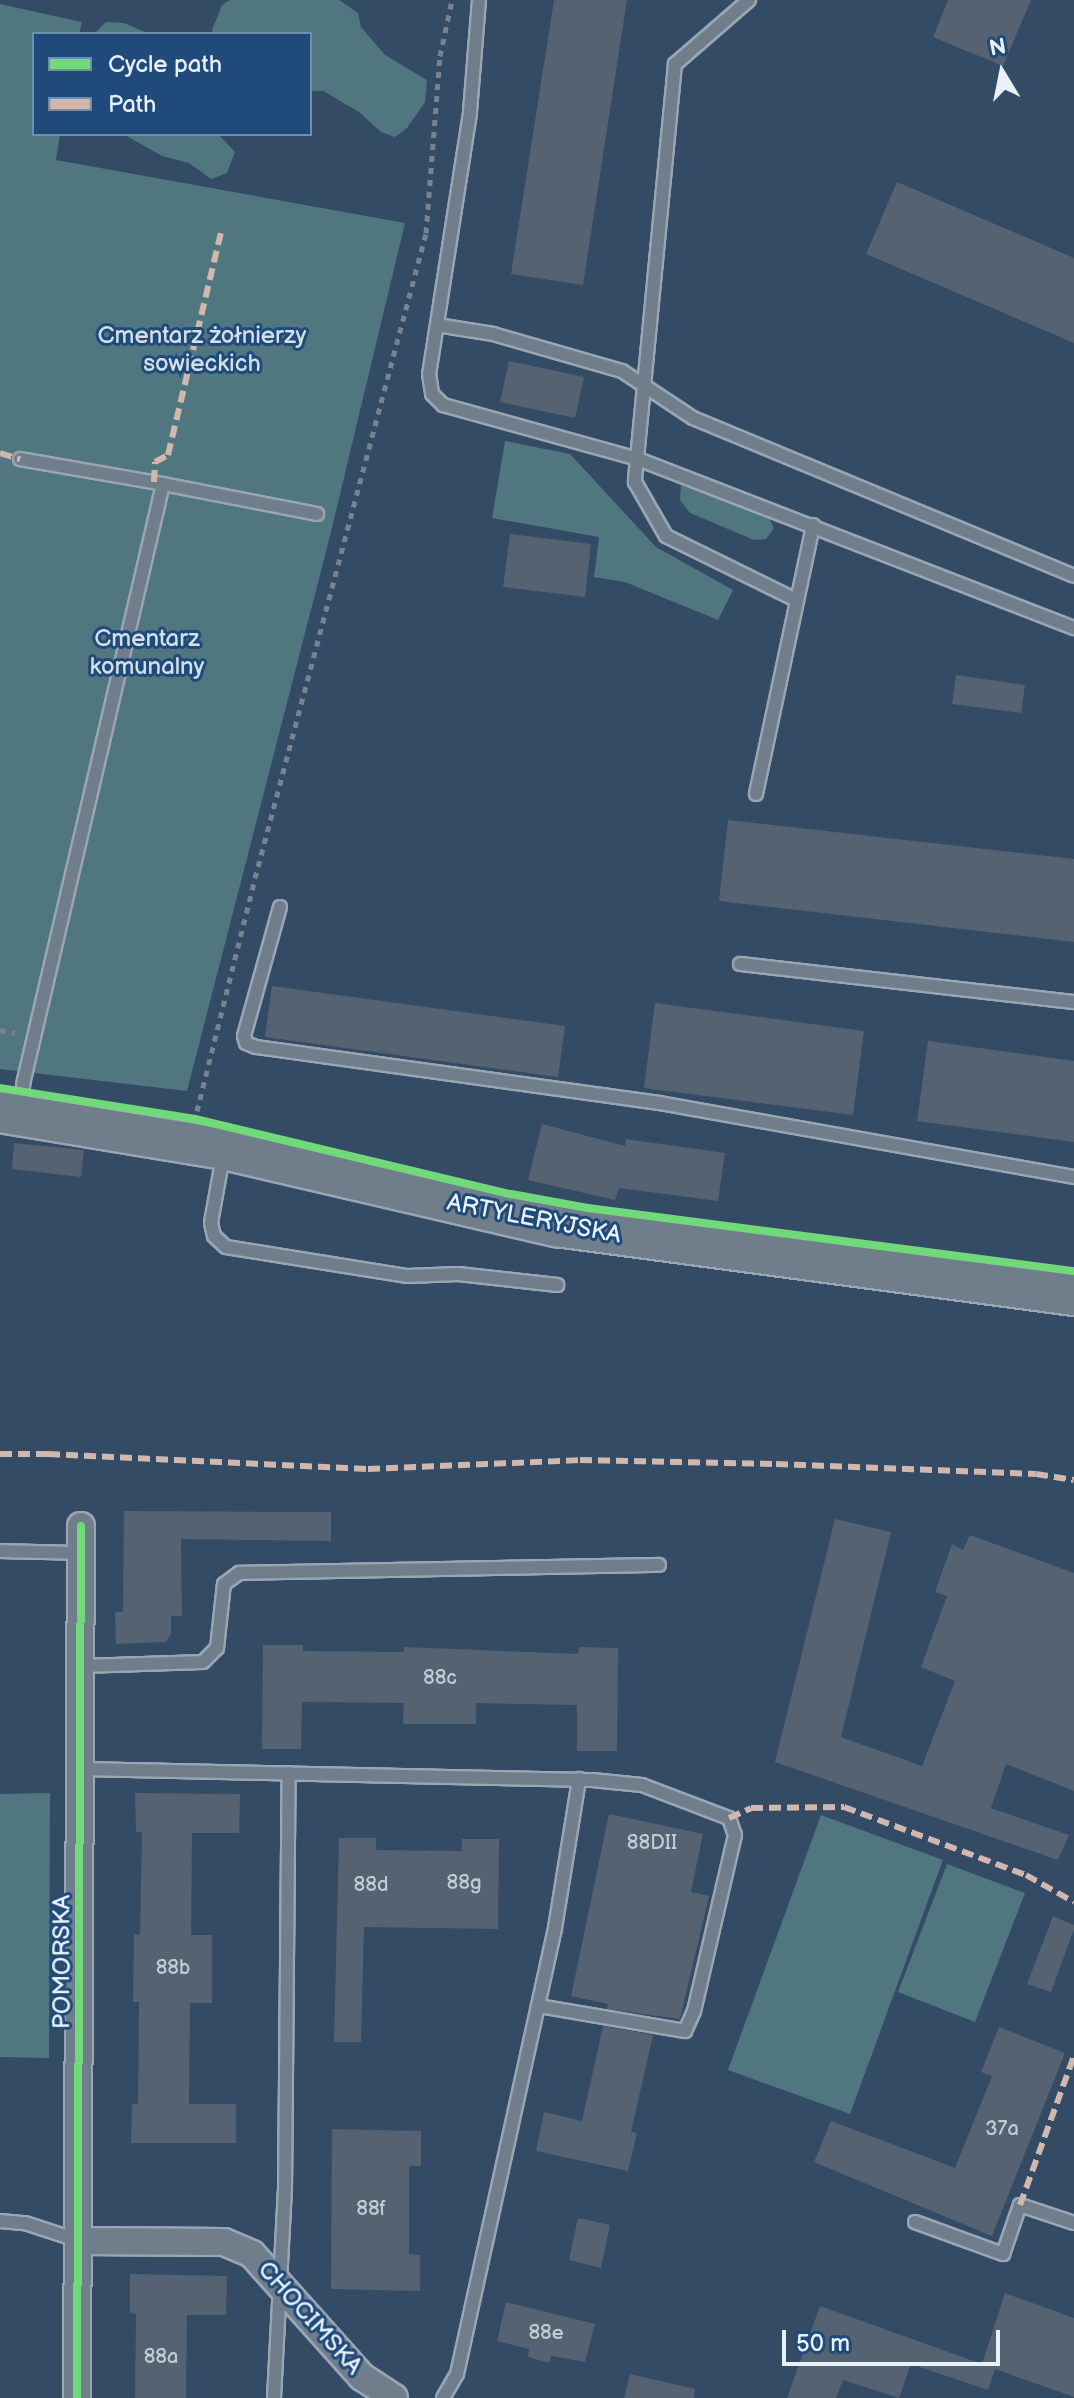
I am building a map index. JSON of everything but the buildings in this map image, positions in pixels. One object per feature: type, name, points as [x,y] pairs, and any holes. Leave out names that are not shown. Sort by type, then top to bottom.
[{"type":"main road","name":"ARTYLERYJSKA","points":[[10,1113],[216,1136],[556,1226],[1074,1295]]},
{"type":"street","name":"POMORSKA","points":[[77,2398],[81,1526]]},
{"type":"street","name":"CHOCIMSKA","points":[[80,2241],[224,2242],[252,2254],[282,2283],[362,2377],[394,2398]]},
{"type":"lane","points":[[479,0],[470,113],[429,374],[432,394],[443,405],[638,459],[1074,628]]},
{"type":"lane","points":[[749,0],[675,64],[635,482],[666,536],[796,600]]},
{"type":"lane","points":[[437,325],[493,334],[622,371],[693,418],[1074,576]]},
{"type":"lane","points":[[20,459],[317,514]]},
{"type":"lane","points":[[10,1113],[24,1080],[163,484]]},
{"type":"lane","points":[[756,794],[813,525]]},
{"type":"lane","points":[[280,907],[244,1036],[246,1043],[256,1047],[659,1103],[1074,1177]]},
{"type":"lane","points":[[740,964],[1074,1002]]},
{"type":"lane","points":[[216,1136],[211,1223],[214,1236],[226,1247],[408,1276],[458,1274],[557,1285]]},
{"type":"lane","points":[[0,1551],[81,1553]]},
{"type":"lane","points":[[82,1666],[203,1662],[217,1648],[224,1584],[239,1573],[659,1565]]},
{"type":"lane","points":[[82,1769],[579,1779],[642,1785],[729,1818],[735,1835],[694,2011],[685,2031],[538,2006]]},
{"type":"lane","points":[[274,2398],[274,2346],[282,2283],[287,2091],[289,1773]]},
{"type":"lane","points":[[443,2398],[457,2374],[538,2006],[555,1928],[579,1779]]},
{"type":"lane","points":[[915,2222],[1003,2254],[1020,2205],[1074,2223]]},
{"type":"lane","points":[[0,2221],[25,2223],[80,2241]]},
{"type":"path","points":[[216,1136],[196,1115],[255,878],[426,233],[440,56],[452,0]]},
{"type":"green space","points":[[230,0],[339,0],[358,13],[361,27],[385,55],[427,80],[425,102],[407,128],[395,137],[381,132],[359,112],[323,91],[312,91],[312,32],[213,32],[222,5]]},
{"type":"green space","points":[[0,4],[82,22],[80,32],[32,32],[32,136],[60,136],[56,160],[405,223],[330,536],[187,1091],[0,1069]]},
{"type":"green space","points":[[106,22],[124,23],[145,32],[96,32]]},
{"type":"green space","points":[[127,136],[220,136],[235,152],[227,173],[211,179],[189,163],[162,156]]},
{"type":"green space","points":[[505,441],[570,454],[656,547],[733,590],[718,620],[625,582],[594,577],[599,537],[492,518]]},
{"type":"green space","points":[[681,485],[767,514],[774,528],[766,539],[754,540],[690,513],[680,500]]},
{"type":"green space","points":[[50,1793],[49,2058],[0,2057],[0,1794]]},
{"type":"green space","points":[[821,1815],[943,1860],[850,2114],[728,2070]]},
{"type":"green space","points":[[947,1864],[1025,1893],[975,2022],[898,1992]]},
{"type":"marked path","points":[[154,482],[155,462],[168,455],[222,229]]},
{"type":"marked path","points":[[0,453],[20,459]]},
{"type":"marked path","points":[[0,1454],[368,1469],[580,1460],[776,1464],[1036,1474],[1074,1480]]},
{"type":"marked path","points":[[729,1818],[751,1808],[844,1807],[1026,1875],[1074,1902]]},
{"type":"marked path","points":[[1020,2205],[1074,2056]]},
{"type":"cycle path","points":[[0,1088],[195,1119],[511,1194],[588,1208],[1074,1271]]},
{"type":"cycle path","points":[[77,2398],[81,1526]]},
{"type":"park label","name":"Cmentarz żołnierzy sowieckich","points":[[202,350]]},
{"type":"park label","name":"Cmentarz komunalny","points":[[147,653]]}]
